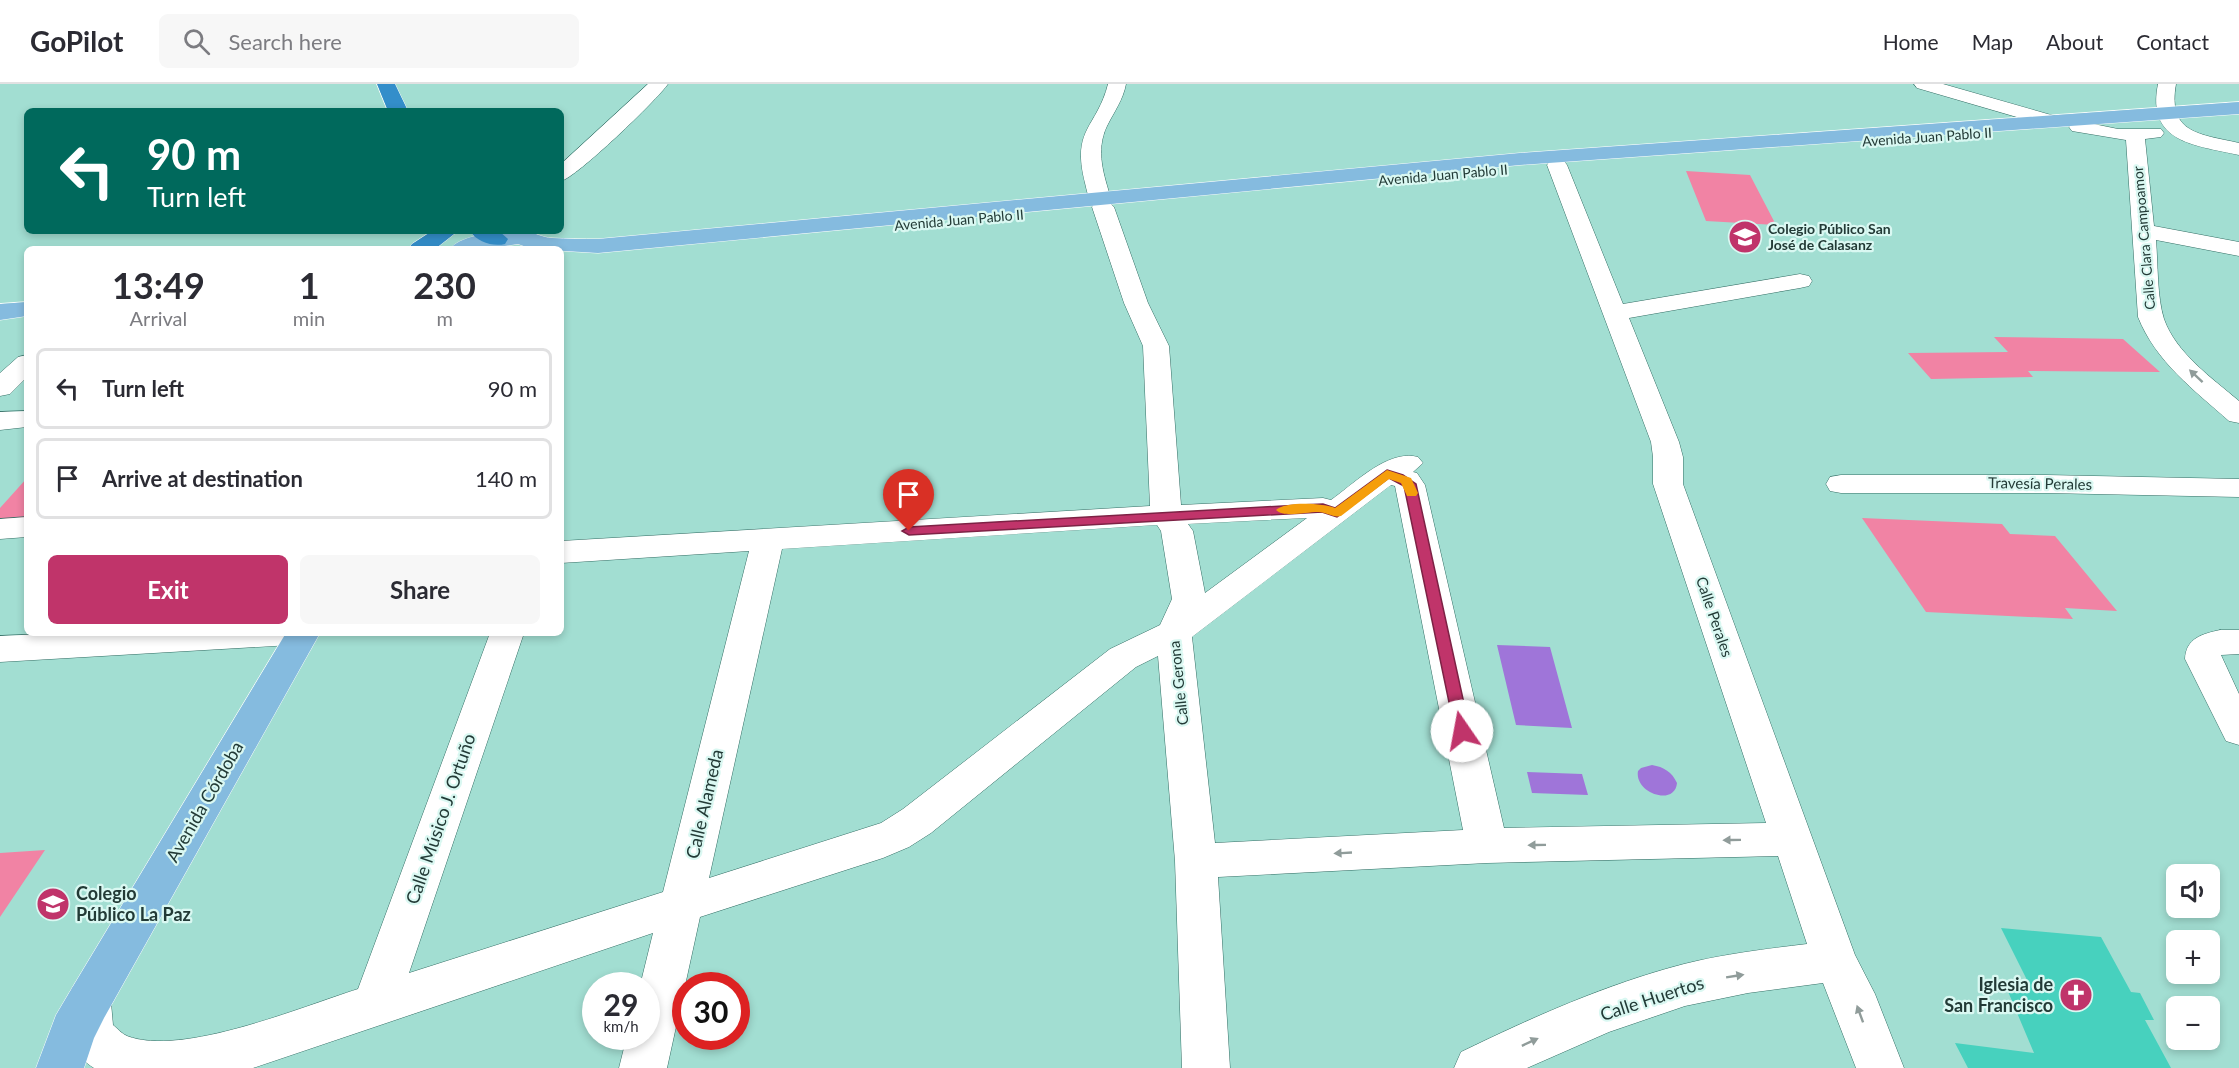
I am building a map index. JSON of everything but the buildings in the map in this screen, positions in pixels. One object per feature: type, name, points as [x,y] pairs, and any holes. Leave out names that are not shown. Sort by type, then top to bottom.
[{"type":"highway","points":[[386,84],[397,108]]},
{"type":"highway","points":[[424,246],[442,234]]},
{"type":"main road","name":"Avenida Juan Pablo II","points":[[564,251],[1557,165],[2079,127],[2239,108]]},
{"type":"main road","name":"Avenida Juan Pablo II","points":[[1102,203],[1520,159],[2051,121],[2239,115]]},
{"type":"main road","points":[[470,246],[503,235],[538,242],[543,246]]},
{"type":"main road","points":[[0,304],[24,301]]},
{"type":"main road","points":[[0,312],[24,309]]},
{"type":"main road","name":"Avenida Córdoba","points":[[42,1068],[74,1034],[301,636]]},
{"type":"street","points":[[564,172],[659,84]]},
{"type":"street","name":"Calle Gerona","points":[[1117,84],[1114,100],[1092,140],[1090,157],[1102,203],[1136,303],[1156,346],[1166,515],[1177,531],[1189,599],[1174,633],[1196,861],[1206,1068]]},
{"type":"street","points":[[1923,84],[2051,121]]},
{"type":"street","points":[[2167,84],[2163,101],[2165,117],[2188,136]]},
{"type":"street","points":[[2079,127],[2107,134],[2162,132],[2239,149]]},
{"type":"street","name":"Calle Clara Campoamor","points":[[2135,134],[2151,317],[2155,329],[2174,355],[2239,416]]},
{"type":"street","name":"Calle Perales","points":[[1557,165],[1665,442],[1668,457],[1668,484],[1835,961],[1852,994],[1880,1068]]},
{"type":"street","points":[[2145,231],[2239,249]]},
{"type":"street","points":[[1613,313],[1800,281]]},
{"type":"street","points":[[0,388],[24,366]]},
{"type":"street","points":[[0,420],[24,419]]},
{"type":"street","points":[[74,1034],[89,1027],[97,1044],[107,1054],[121,1061],[153,1067],[206,1061],[868,846],[895,835],[917,821],[1123,658],[1174,633],[1398,468],[1410,484],[1487,846]]},
{"type":"street","name":"Travesía Perales","points":[[1841,484],[2046,484],[2239,488]]},
{"type":"street","points":[[564,552],[1166,515],[1323,508],[1337,513]]},
{"type":"street","points":[[0,529],[24,527]]},
{"type":"street","name":"Calle Alameda","points":[[643,1068],[768,540]]},
{"type":"street","points":[[18,643],[209,636]]},
{"type":"street","name":"Calle Músico J. Ortuño","points":[[375,1005],[506,636]]},
{"type":"street","points":[[2239,642],[2220,642],[2209,645],[2203,650],[2203,659],[2239,731]]},
{"type":"street","points":[[1196,861],[1487,846],[1791,839]]},
{"type":"street","name":"Calle Huertos","points":[[1478,1068],[1535,1039],[1664,991],[1716,979],[1835,961]]},
{"type":"shaded area","points":[[1686,171],[1750,175],[1776,225],[1706,221]]},
{"type":"shaded area","points":[[1994,337],[2123,339],[2160,372],[2028,371],[2033,377],[1931,379],[1908,353],[2008,352]]},
{"type":"shaded area","points":[[24,481],[24,524],[0,526],[0,508]]},
{"type":"shaded area","points":[[1862,518],[2002,524],[2010,534],[2055,536],[2117,611],[2065,608],[2073,619],[1926,612]]},
{"type":"shaded area","points":[[1497,645],[1550,647],[1572,728],[1516,725]]},
{"type":"shaded area","points":[[1652,765],[1667,771],[1675,779],[1677,783],[1675,790],[1670,794],[1663,796],[1655,794],[1642,786],[1638,779],[1638,771]]},
{"type":"shaded area","points":[[1527,772],[1582,774],[1588,795],[1532,793]]},
{"type":"shaded area","points":[[45,850],[0,917],[0,853]]},
{"type":"slow traffic","points":[[1282,510],[1323,508],[1337,513],[1387,474],[1406,480],[1410,484],[1412,493]]},
{"type":"place","name":"Colegio Público San José de Calasanz","points":[[1745,237]]},
{"type":"place","name":"Colegio Público La Paz","points":[[53,904]]},
{"type":"place","name":"Iglesia de San Francisco","points":[[2076,995]]},
{"type":"route","points":[[909,531],[1323,508],[1337,513],[1387,474],[1398,477],[1410,484],[1462,731]]}]
